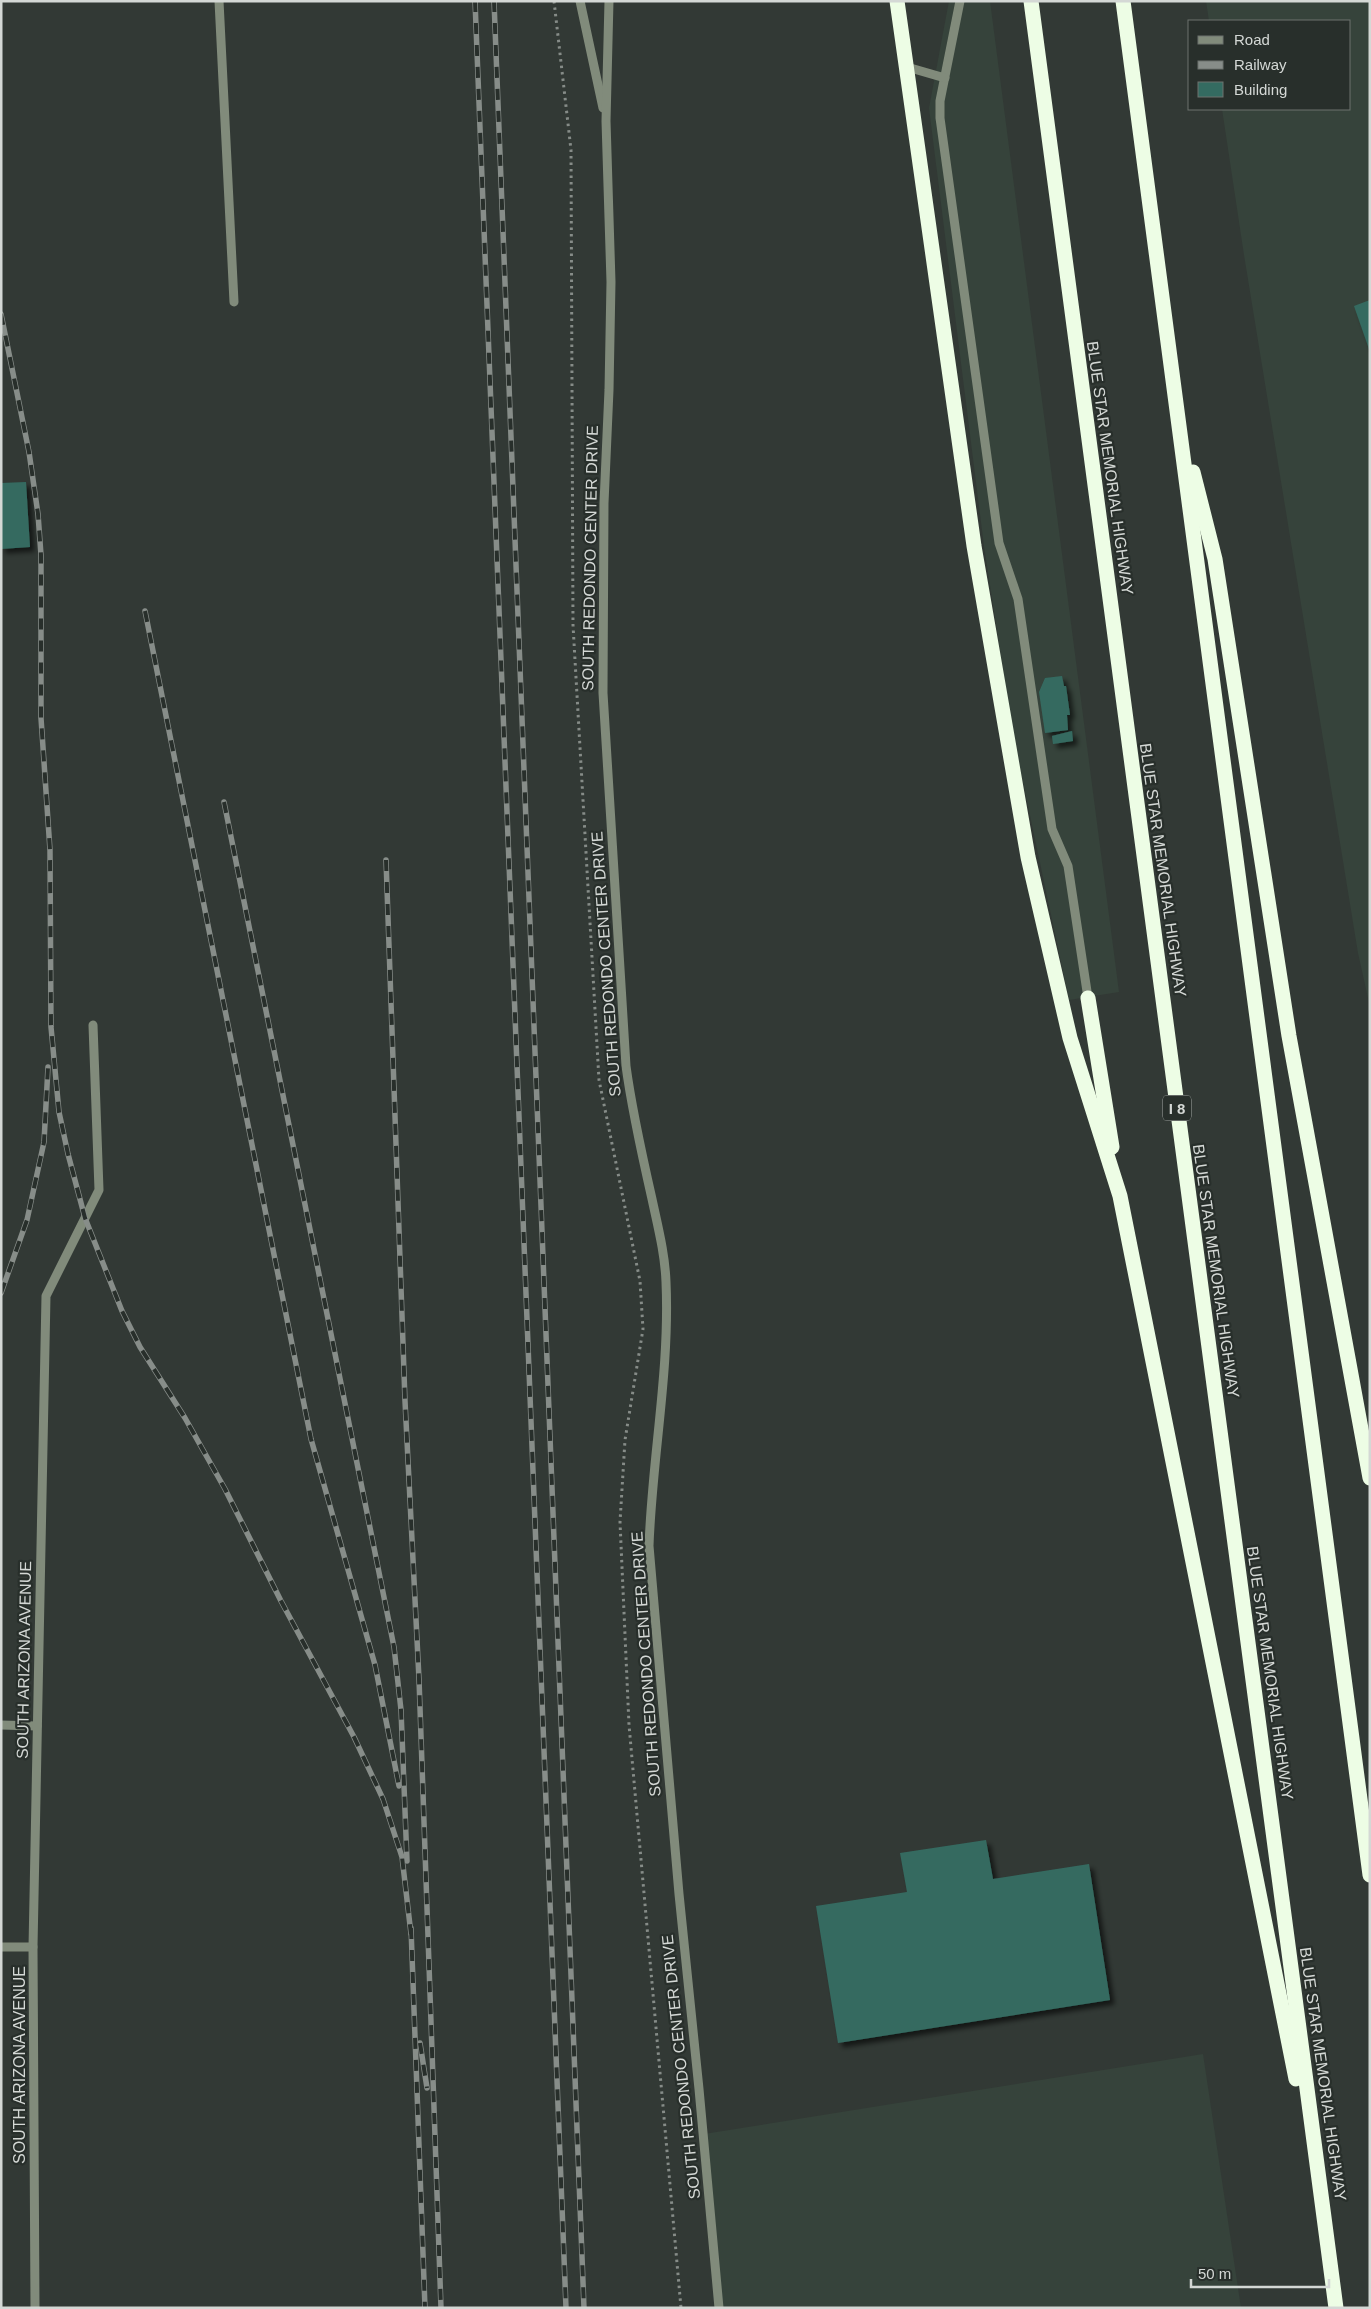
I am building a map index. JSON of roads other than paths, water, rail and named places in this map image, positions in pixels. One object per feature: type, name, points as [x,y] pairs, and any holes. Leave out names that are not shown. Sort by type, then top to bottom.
[{"type":"highway","points":[[897,1],[974,546],[1028,857],[1070,1038],[1120,1196]]},
{"type":"highway","name":"BLUE STAR MEMORIAL HIGHWAY","points":[[1031,1],[1336,2308]]},
{"type":"highway","points":[[1123,1],[1370,1875]]},
{"type":"highway","points":[[1176,406],[1215,559],[1289,1036],[1370,1478]]},
{"type":"highway","points":[[1088,998],[1120,1196],[1324,2216]]},
{"type":"street","points":[[218,1],[234,302]]},
{"type":"street","name":"SOUTH REDONDO CENTER DRIVE","points":[[580,1],[606,121]]},
{"type":"street","name":"SOUTH REDONDO CENTER DRIVE","points":[[609,1],[606,121],[611,282],[604,503],[603,693],[626,1066],[630,1098],[664,1253],[666,1280],[667,1333],[651,1495],[649,1546],[679,1894],[700,2089],[719,2308]]},
{"type":"street","points":[[960,1],[940,101],[940,118],[998,543],[1018,599],[1052,829],[1068,866],[1088,998]]},
{"type":"street","points":[[907,67],[945,78]]},
{"type":"street","name":"SOUTH ARIZONA AVENUE","points":[[35,2308],[33,1947],[46,1296],[99,1190],[93,1025]]},
{"type":"street","points":[[1,1725],[38,1726]]},
{"type":"street","points":[[1,1947],[33,1947]]},
{"type":"railway","points":[[475,1],[566,2308]]},
{"type":"railway","points":[[494,1],[584,2308]]},
{"type":"railway","points":[[1,314],[29,452],[38,514],[41,555],[41,718],[50,850],[51,1027],[59,1112],[68,1154],[85,1218],[122,1311],[140,1347],[185,1418],[225,1489],[281,1601],[354,1737],[383,1799],[402,1857],[411,1934]]},
{"type":"railway","points":[[145,611],[311,1439],[375,1665],[399,1786]]},
{"type":"railway","points":[[224,802],[394,1647],[401,1710],[407,1861]]},
{"type":"railway","points":[[386,860],[405,1401],[419,1679],[441,2308]]},
{"type":"railway","points":[[1,1293],[27,1220],[44,1142],[48,1067]]},
{"type":"railway","points":[[411,1928],[425,2308]]},
{"type":"railway","points":[[420,2043],[427,2088]]}]
